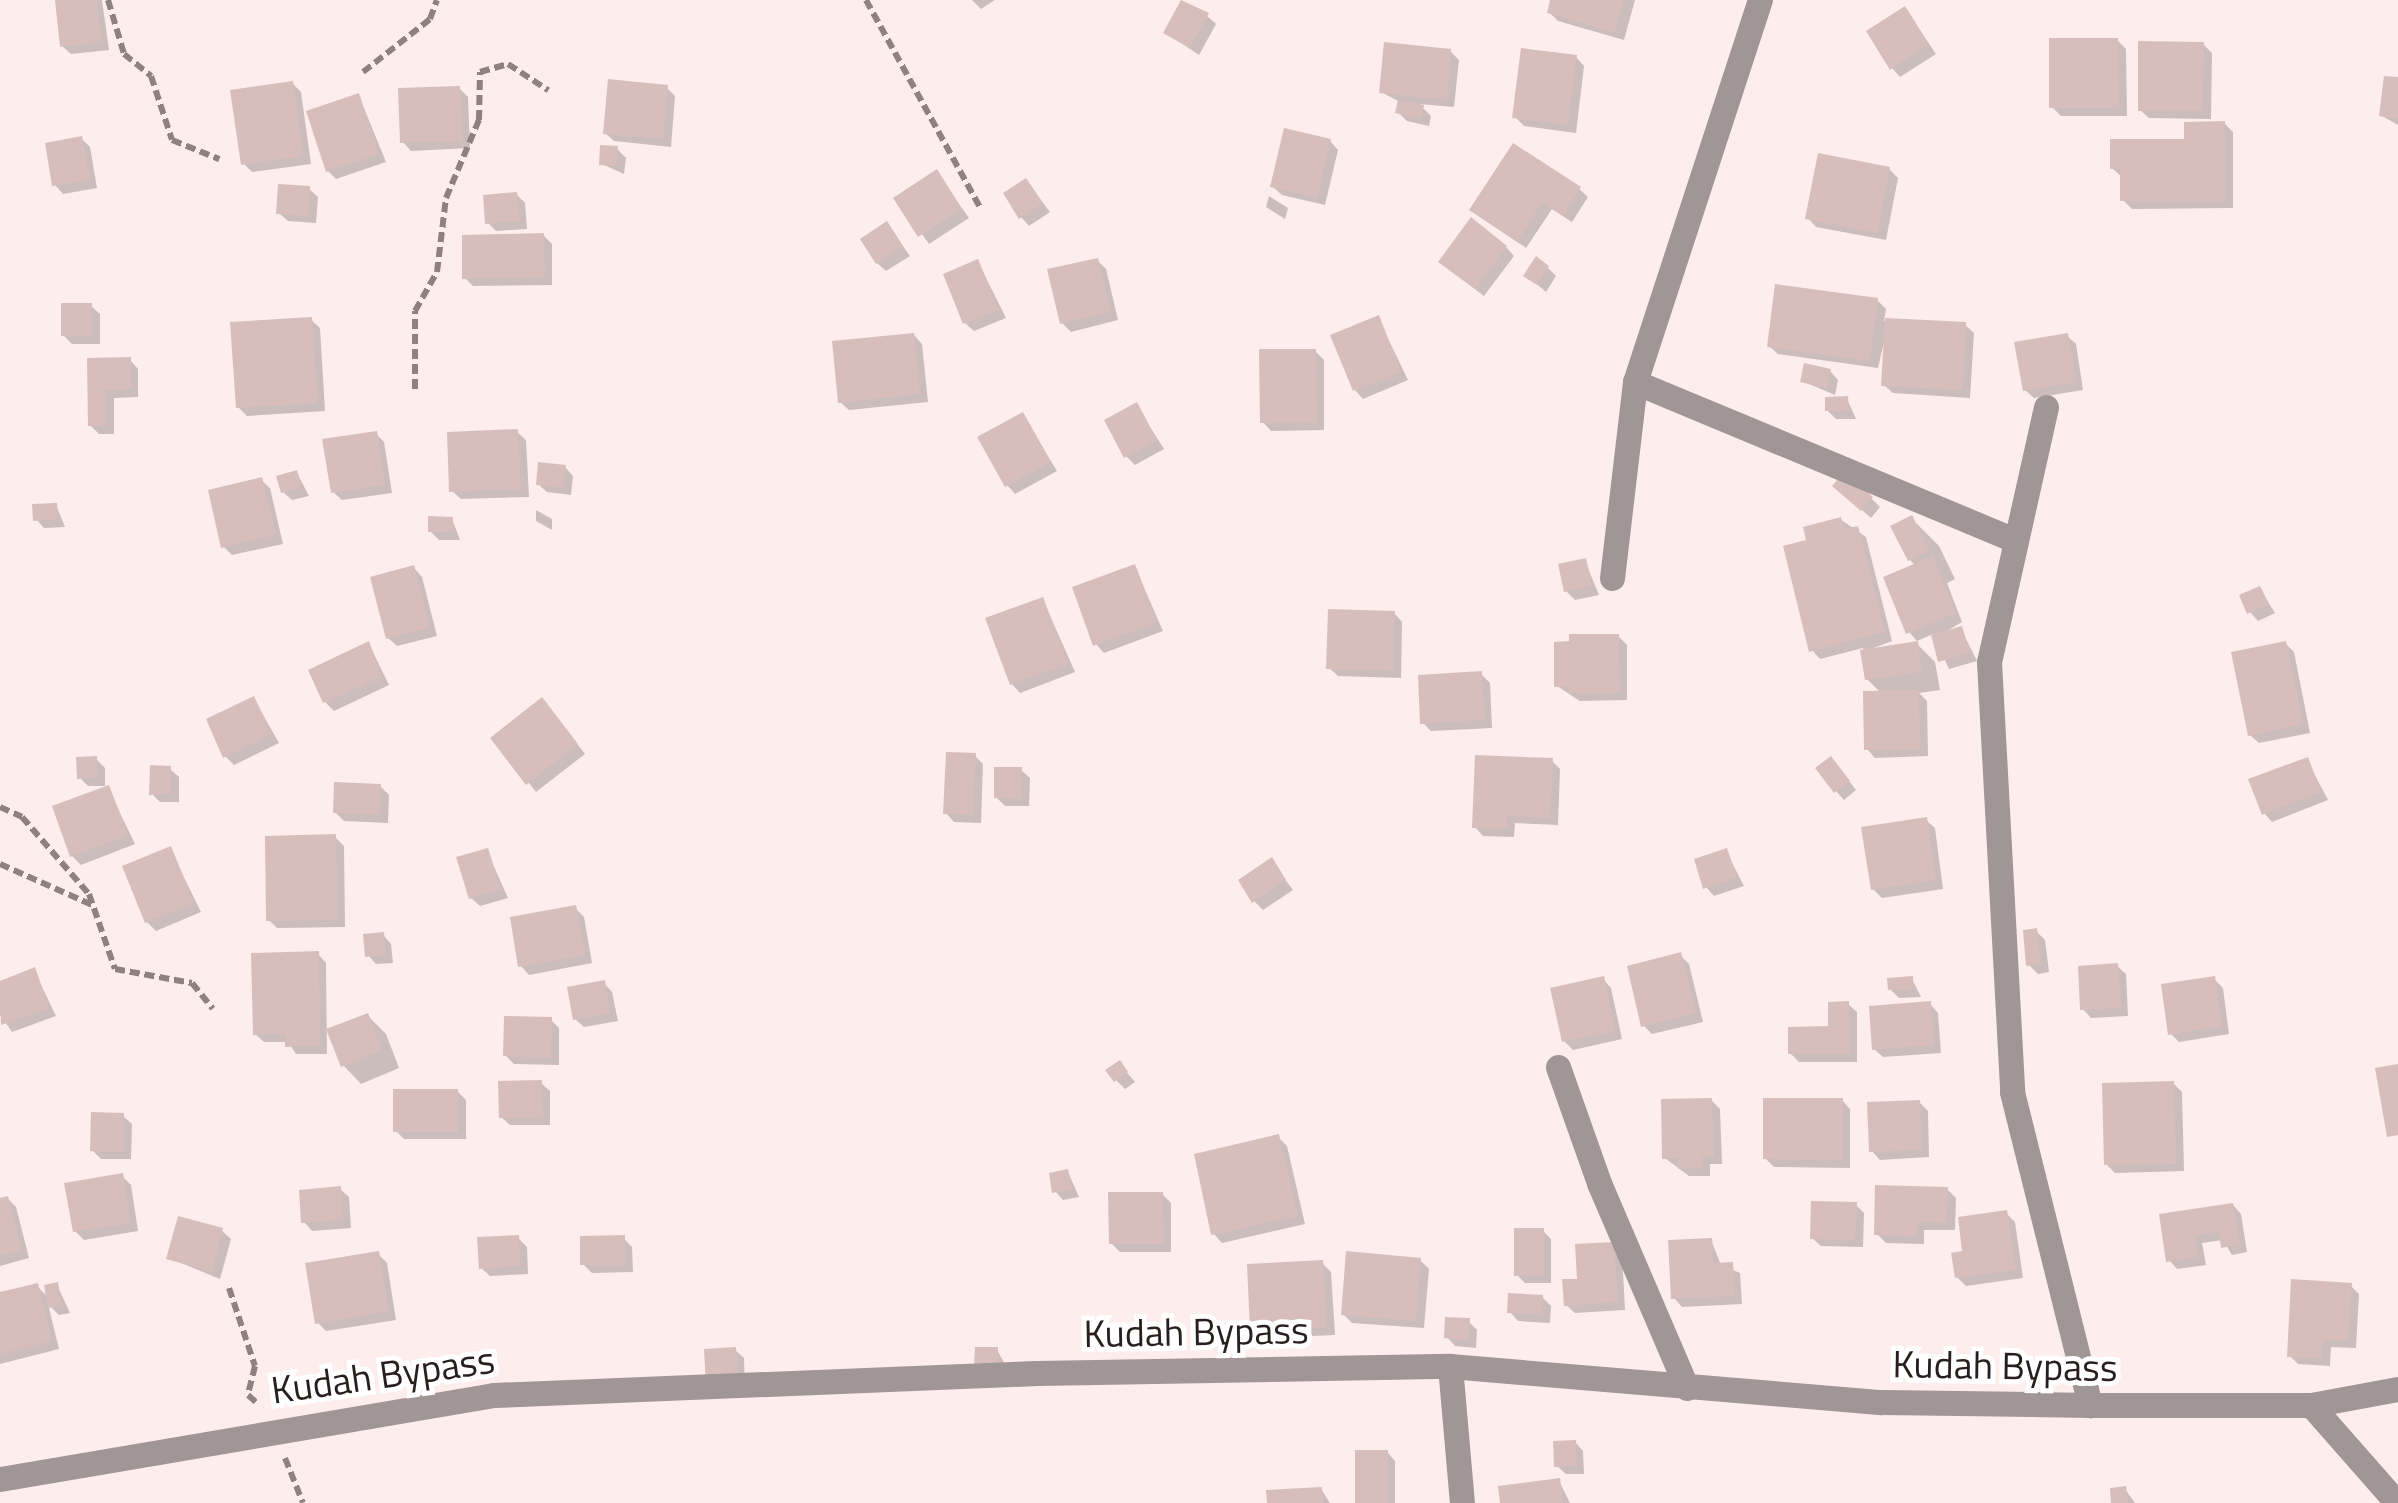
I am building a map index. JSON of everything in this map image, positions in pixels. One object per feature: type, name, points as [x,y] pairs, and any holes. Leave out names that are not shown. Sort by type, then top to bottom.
[{"type":"street","points":[[1612,578],[1635,382],[1760,0]]},
{"type":"street","points":[[1635,382],[2013,539]]},
{"type":"street","points":[[2046,407],[2013,539],[1989,662],[2012,1092],[2090,1405]]},
{"type":"street","points":[[1558,1066],[1598,1183],[1687,1388]]},
{"type":"street","points":[[1450,1366],[1462,1503]]},
{"type":"street","name":"Kudah Bypass","points":[[0,1479],[275,1427],[494,1394],[1450,1366],[1882,1402],[2311,1405],[2398,1389]]},
{"type":"street","points":[[2311,1405],[2397,1503]]},
{"type":"path","points":[[108,0],[124,54],[150,76],[172,140],[219,159]]},
{"type":"path","points":[[363,72],[430,18],[437,0]]},
{"type":"path","points":[[866,0],[980,207]]},
{"type":"path","points":[[415,390],[415,311],[437,272],[446,198],[479,120],[480,72],[508,64],[548,90]]},
{"type":"path","points":[[0,808],[22,817],[92,906],[116,969],[192,984],[213,1009]]},
{"type":"path","points":[[0,864],[92,906]]},
{"type":"path","points":[[229,1288],[255,1366],[248,1395],[275,1427]]},
{"type":"building","points":[[55,0],[97,0],[102,42],[60,47]]},
{"type":"building","points":[[1181,0],[1209,13],[1190,48],[1163,33]]},
{"type":"building","points":[[1550,0],[1624,0],[1615,33],[1547,13]]},
{"type":"building","points":[[1905,6],[1929,44],[1890,70],[1866,31]]},
{"type":"building","points":[[2049,38],[2118,38],[2119,108],[2049,108]]},
{"type":"building","points":[[2138,41],[2204,42],[2203,111],[2138,111]]},
{"type":"building","points":[[1384,42],[1451,49],[1447,100],[1379,93]]},
{"type":"building","points":[[1521,48],[1577,55],[1568,125],[1512,118]]},
{"type":"building","points":[[2384,76],[2398,77],[2398,119],[2379,116]]},
{"type":"building","points":[[608,79],[668,85],[663,139],[603,134]]},
{"type":"building","points":[[293,81],[303,156],[241,165],[230,90]]},
{"type":"building","points":[[460,86],[463,141],[400,143],[398,88]]},
{"type":"building","points":[[359,93],[379,154],[326,172],[306,111]]},
{"type":"building","points":[[1398,100],[1424,105],[1421,119],[1395,113]]},
{"type":"building","points":[[2225,121],[2226,201],[2120,201],[2120,169],[2110,169],[2110,139],[2184,139],[2184,122]]},
{"type":"building","points":[[1284,128],[1331,139],[1317,198],[1270,187]]},
{"type":"building","points":[[82,136],[90,180],[52,186],[45,143]]},
{"type":"building","points":[[1513,143],[1581,187],[1563,216],[1542,202],[1517,242],[1469,210]]},
{"type":"building","points":[[600,145],[618,146],[616,166],[599,165]]},
{"type":"building","points":[[1818,153],[1890,167],[1878,233],[1805,219]]},
{"type":"building","points":[[937,169],[962,209],[918,237],[893,198]]},
{"type":"building","points":[[1026,178],[1043,203],[1019,219],[1003,193]]},
{"type":"building","points":[[278,184],[310,186],[308,216],[276,214]]},
{"type":"building","points":[[517,192],[520,221],[485,224],[483,195]]},
{"type":"building","points":[[1471,217],[1507,246],[1475,289],[1438,262]]},
{"type":"building","points":[[887,221],[903,246],[876,264],[860,239]]},
{"type":"building","points":[[544,233],[545,277],[462,279],[462,235]]},
{"type":"building","points":[[1536,256],[1549,266],[1537,285],[1523,276]]},
{"type":"building","points":[[1098,258],[1111,312],[1060,324],[1047,269]]},
{"type":"building","points":[[978,259],[999,310],[963,324],[943,274]]},
{"type":"building","points":[[1775,284],[1878,298],[1870,361],[1767,347]]},
{"type":"building","points":[[61,303],[92,303],[92,336],[61,336]]},
{"type":"building","points":[[1379,315],[1401,372],[1353,391],[1330,335]]},
{"type":"building","points":[[312,317],[318,403],[236,408],[230,322]]},
{"type":"building","points":[[1885,318],[1966,322],[1963,390],[1881,386]]},
{"type":"building","points":[[914,333],[920,394],[838,403],[832,341]]},
{"type":"building","points":[[2068,333],[2076,382],[2023,391],[2014,342]]},
{"type":"building","points":[[1259,349],[1316,349],[1317,423],[1260,423]]},
{"type":"building","points":[[131,357],[131,389],[106,390],[106,426],[88,426],[87,358]]},
{"type":"building","points":[[1804,363],[1831,369],[1827,388],[1800,382]]},
{"type":"building","points":[[1848,396],[1849,411],[1825,411],[1825,397]]},
{"type":"building","points":[[1137,402],[1157,440],[1124,458],[1104,420]]},
{"type":"building","points":[[1023,412],[1051,462],[1005,487],[977,437]]},
{"type":"building","points":[[518,429],[521,489],[449,492],[447,432]]},
{"type":"building","points":[[377,431],[385,485],[331,493],[322,439]]},
{"type":"building","points":[[538,462],[566,465],[563,488],[536,485]]},
{"type":"building","points":[[297,470],[302,487],[281,493],[276,476]]},
{"type":"building","points":[[1844,472],[1873,497],[1861,511],[1832,486]]},
{"type":"building","points":[[262,477],[276,535],[221,548],[208,490]]},
{"type":"building","points":[[57,503],[58,519],[33,521],[32,504]]},
{"type":"building","points":[[1912,515],[1929,551],[1908,561],[1890,526]]},
{"type":"building","points":[[428,516],[453,517],[453,532],[428,532]]},
{"type":"building","points":[[1841,517],[1844,529],[1858,526],[1885,632],[1809,652],[1783,546],[1806,540],[1803,527]]},
{"type":"building","points":[[1933,556],[1956,613],[1906,634],[1883,577]]},
{"type":"building","points":[[1586,558],[1592,586],[1564,592],[1558,564]]},
{"type":"building","points":[[1135,564],[1157,622],[1093,646],[1072,587]]},
{"type":"building","points":[[414,565],[430,627],[386,639],[370,577]]},
{"type":"building","points":[[2260,586],[2269,604],[2247,614],[2239,595]]},
{"type":"building","points":[[1043,597],[1068,664],[1010,685],[985,618]]},
{"type":"building","points":[[1328,609],[1395,611],[1393,671],[1326,669]]},
{"type":"building","points":[[1962,626],[1970,653],[1938,662],[1931,635]]},
{"type":"building","points":[[1569,634],[1619,634],[1620,693],[1569,693],[1569,687],[1554,687],[1554,642],[1569,641]]},
{"type":"building","points":[[369,641],[382,677],[323,703],[308,670]]},
{"type":"building","points":[[1918,641],[1922,672],[1865,680],[1860,650]]},
{"type":"building","points":[[2286,641],[2303,724],[2248,736],[2231,652]]},
{"type":"building","points":[[1482,671],[1485,720],[1420,724],[1418,675]]},
{"type":"building","points":[[1919,690],[1920,749],[1864,750],[1863,691]]},
{"type":"building","points":[[254,696],[272,734],[223,758],[206,719]]},
{"type":"building","points":[[542,697],[578,744],[526,785],[490,738]]},
{"type":"building","points":[[946,752],[976,753],[973,815],[943,814]]},
{"type":"building","points":[[1475,755],[1553,758],[1550,818],[1507,816],[1507,829],[1472,828]]},
{"type":"building","points":[[97,756],[98,778],[77,779],[76,757]]},
{"type":"building","points":[[1831,756],[1850,781],[1834,793],[1815,768]]},
{"type":"building","points":[[2308,757],[2321,792],[2262,815],[2248,779]]},
{"type":"building","points":[[150,765],[171,766],[171,794],[149,795]]},
{"type":"building","points":[[994,767],[1022,767],[1021,799],[994,798]]},
{"type":"building","points":[[334,782],[381,784],[380,815],[333,813]]},
{"type":"building","points":[[109,785],[128,835],[70,857],[52,806]]},
{"type":"building","points":[[1927,817],[1936,880],[1871,890],[1861,827]]},
{"type":"building","points":[[336,834],[338,920],[266,921],[265,836]]},
{"type":"building","points":[[171,846],[194,903],[145,923],[122,866]]},
{"type":"building","points":[[488,848],[501,889],[469,899],[456,857]]},
{"type":"building","points":[[1727,848],[1737,877],[1703,889],[1694,859]]},
{"type":"building","points":[[1272,857],[1286,880],[1252,903],[1238,880]]},
{"type":"building","points":[[576,905],[585,955],[518,967],[510,917]]},
{"type":"building","points":[[2037,928],[2041,964],[2026,966],[2023,930]]},
{"type":"building","points":[[384,932],[386,955],[365,957],[363,934]]},
{"type":"building","points":[[319,951],[320,1046],[285,1047],[285,1034],[253,1035],[251,953]]},
{"type":"building","points":[[1681,952],[1696,1013],[1641,1027],[1627,966]]},
{"type":"building","points":[[2118,963],[2121,1008],[2080,1010],[2078,966]]},
{"type":"building","points":[[35,967],[49,1008],[1,1025],[0,981]]},
{"type":"building","points":[[1604,976],[1615,1031],[1562,1042],[1550,988]]},
{"type":"building","points":[[1913,976],[1913,989],[1888,990],[1887,978]]},
{"type":"building","points":[[2215,976],[2222,1026],[2168,1035],[2161,984]]},
{"type":"building","points":[[605,980],[610,1013],[573,1020],[567,987]]},
{"type":"building","points":[[1849,1001],[1850,1054],[1788,1054],[1788,1027],[1828,1026],[1828,1002]]},
{"type":"building","points":[[1931,1001],[1934,1045],[1872,1050],[1869,1006]]},
{"type":"building","points":[[368,1013],[382,1050],[341,1067],[326,1029]]},
{"type":"building","points":[[504,1016],[552,1017],[551,1058],[503,1056]]},
{"type":"building","points":[[1120,1060],[1128,1072],[1114,1082],[1105,1070]]},
{"type":"building","points":[[2398,1064],[2398,1135],[2387,1137],[2375,1068]]},
{"type":"building","points":[[542,1080],[543,1117],[499,1118],[498,1081]]},
{"type":"building","points":[[2174,1081],[2176,1164],[2104,1165],[2102,1083]]},
{"type":"building","points":[[393,1089],[458,1089],[458,1132],[393,1132]]},
{"type":"building","points":[[1712,1098],[1714,1156],[1702,1157],[1702,1168],[1678,1169],[1678,1158],[1662,1159],[1661,1099]]},
{"type":"building","points":[[1763,1098],[1843,1098],[1843,1160],[1763,1159]]},
{"type":"building","points":[[1920,1100],[1922,1150],[1869,1152],[1867,1102]]},
{"type":"building","points":[[91,1112],[124,1113],[124,1152],[90,1151]]},
{"type":"building","points":[[1279,1134],[1298,1216],[1211,1235],[1194,1154]]},
{"type":"building","points":[[1068,1169],[1072,1189],[1052,1193],[1049,1173]]},
{"type":"building","points":[[123,1173],[131,1223],[73,1232],[64,1183]]},
{"type":"building","points":[[1875,1185],[1948,1187],[1947,1223],[1917,1222],[1917,1236],[1874,1235]]},
{"type":"building","points":[[341,1186],[343,1220],[301,1223],[299,1190]]},
{"type":"building","points":[[1108,1192],[1163,1192],[1164,1244],[1109,1244]]},
{"type":"building","points":[[8,1196],[22,1250],[0,1256],[0,1198]]},
{"type":"building","points":[[1811,1201],[1857,1202],[1855,1240],[1810,1239]]},
{"type":"building","points":[[2233,1203],[2240,1244],[2221,1248],[2219,1232],[2195,1235],[2198,1257],[2166,1262],[2159,1214]]},
{"type":"building","points":[[2007,1210],[2016,1270],[1955,1278],[1951,1253],[1962,1251],[1958,1217]]},
{"type":"building","points":[[178,1216],[223,1228],[212,1272],[166,1259]]},
{"type":"building","points":[[1514,1228],[1544,1228],[1544,1275],[1514,1276]]},
{"type":"building","points":[[519,1235],[520,1266],[479,1269],[477,1237]]},
{"type":"building","points":[[625,1235],[625,1265],[580,1265],[580,1236]]},
{"type":"building","points":[[1712,1238],[1714,1263],[1733,1262],[1735,1296],[1671,1299],[1668,1240]]},
{"type":"building","points":[[1614,1242],[1618,1302],[1564,1306],[1562,1279],[1577,1279],[1575,1244]]},
{"type":"building","points":[[379,1251],[389,1311],[315,1324],[305,1263]]},
{"type":"building","points":[[1346,1251],[1421,1258],[1416,1321],[1341,1315]]},
{"type":"building","points":[[1323,1260],[1327,1327],[1250,1331],[1247,1264]]},
{"type":"building","points":[[2291,1279],[2352,1283],[2348,1341],[2323,1340],[2322,1358],[2287,1357]]},
{"type":"building","points":[[58,1282],[62,1305],[48,1308],[44,1285]]},
{"type":"building","points":[[38,1283],[52,1341],[0,1354],[0,1292]]},
{"type":"building","points":[[1508,1293],[1543,1295],[1542,1315],[1507,1313]]},
{"type":"building","points":[[1445,1317],[1470,1318],[1468,1340],[1444,1338]]},
{"type":"building","points":[[736,1347],[738,1383],[706,1385],[704,1349]]},
{"type":"building","points":[[975,1347],[998,1347],[998,1368],[974,1368]]},
{"type":"building","points":[[1576,1440],[1577,1466],[1554,1467],[1553,1441]]},
{"type":"building","points":[[1355,1450],[1388,1450],[1388,1503],[1355,1503]]},
{"type":"building","points":[[1560,1478],[1563,1503],[1500,1503],[1498,1486]]},
{"type":"building","points":[[2126,1486],[2128,1503],[2111,1503],[2110,1488]]},
{"type":"building","points":[[1322,1487],[1323,1503],[1267,1503],[1266,1490]]}]
